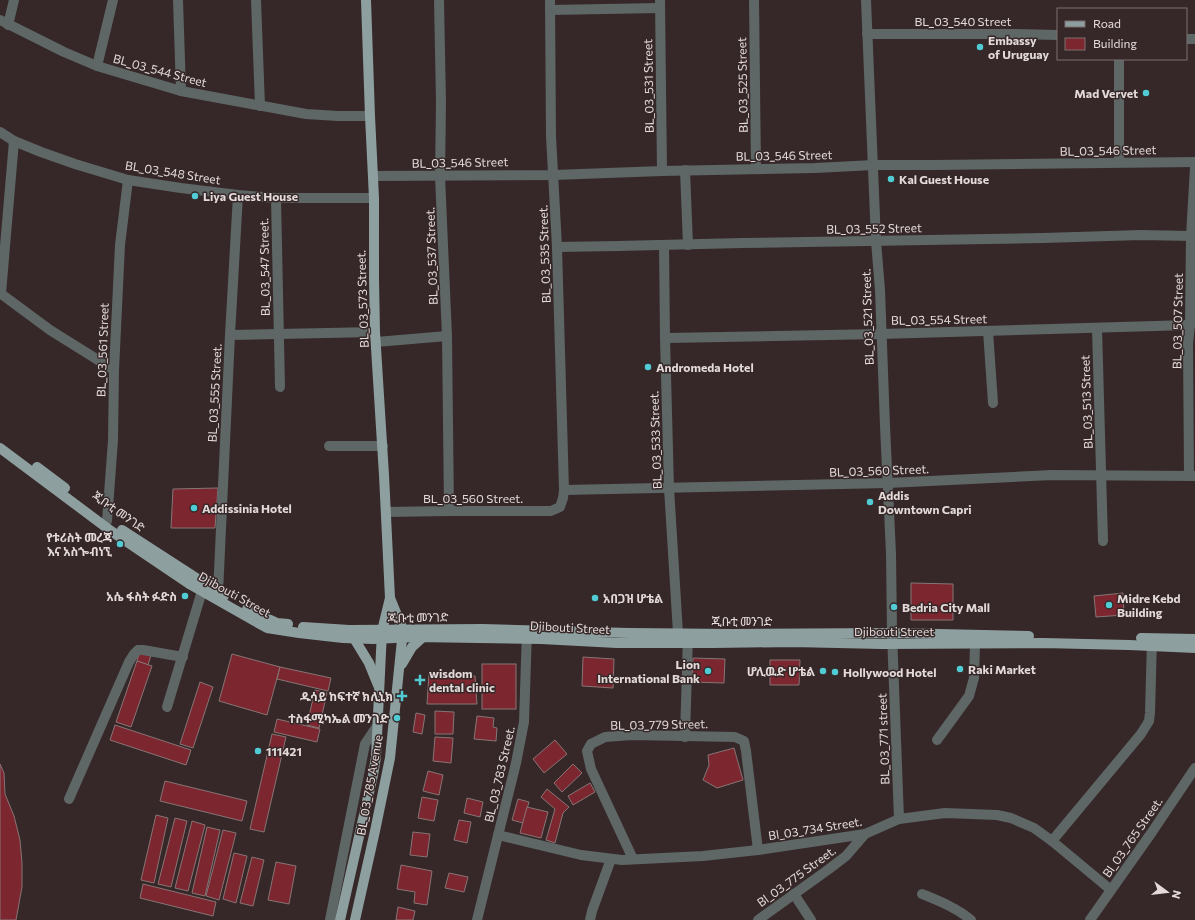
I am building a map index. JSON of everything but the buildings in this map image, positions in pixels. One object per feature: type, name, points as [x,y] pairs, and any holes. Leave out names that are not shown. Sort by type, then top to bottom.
[{"type":"main road","name":"BL_03_573 Street.","points":[[366,0],[374,198],[376,337],[390,598]]},
{"type":"main road","name":"ጂቡቲ መንገድ","points":[[0,440],[107,521],[218,592],[255,613],[277,623],[352,634],[382,635],[403,634],[435,629],[527,634],[678,633],[688,638],[740,634],[892,633]]},
{"type":"main road","name":"Djibouti Street","points":[[0,448],[111,531],[202,591],[267,628],[299,633],[352,634]]},
{"type":"main road","points":[[390,598],[403,634]]},
{"type":"main road","name":"BL_03_785 Avenue","points":[[340,920],[376,757],[382,635],[390,598]]},
{"type":"main road","points":[[398,673],[404,659],[412,647],[422,637],[435,629]]},
{"type":"main road","name":"Djibouti Street","points":[[892,633],[1152,642],[1195,648]]},
{"type":"main road","points":[[352,634],[369,663],[380,689]]},
{"type":"main road","name":"Djibouti Street","points":[[403,634],[422,637],[527,634],[617,643],[688,638],[892,644],[1152,642],[1195,639]]},
{"type":"main road","name":"BL_03_785 Avenue","points":[[355,920],[387,773],[403,634]]},
{"type":"street","points":[[4,23],[14,0]]},
{"type":"street","points":[[96,66],[113,0]]},
{"type":"street","points":[[178,0],[181,91]]},
{"type":"street","points":[[256,0],[260,106]]},
{"type":"street","name":"BL_03_537 Street.","points":[[439,0],[441,102],[440,176],[447,336],[449,511]]},
{"type":"street","name":"BL_03_525 Street","points":[[754,0],[756,169]]},
{"type":"street","name":"BL_03_521 Street.","points":[[866,0],[891,554],[892,633]]},
{"type":"street","points":[[550,5],[660,4]]},
{"type":"street","name":"BL_03_531 Street","points":[[660,4],[662,171]]},
{"type":"street","name":"BL_03_535 Street.","points":[[550,5],[552,136],[557,247],[564,490],[560,507]]},
{"type":"street","name":"BL_03_544 Street","points":[[4,23],[96,66],[181,91],[306,114],[370,116]]},
{"type":"street","name":"BL_03_540 Street","points":[[868,34],[1057,35]]},
{"type":"street","points":[[1119,60],[1119,162]]},
{"type":"street","name":"BL_03_548 Street","points":[[0,132],[14,141],[41,152],[128,180],[238,195],[276,198],[374,198]]},
{"type":"street","points":[[14,141],[0,293],[50,330],[114,370]]},
{"type":"street","name":"BL_03_546 Street","points":[[373,176],[554,175],[874,165],[935,166],[1195,162]]},
{"type":"street","name":"BL_03_507 Street","points":[[1192,476],[1188,344],[1190,325],[1191,236],[1195,167]]},
{"type":"street","points":[[685,170],[688,245]]},
{"type":"street","name":"BL_03_561 Street","points":[[107,521],[113,440],[114,370],[120,244],[128,180]]},
{"type":"street","name":"BL_03_555 Street.","points":[[218,592],[238,195]]},
{"type":"street","name":"BL_03_547 Street.","points":[[276,198],[280,387]]},
{"type":"street","name":"BL_03_552 Street","points":[[557,247],[1141,235],[1191,236]]},
{"type":"street","name":"BL_03_533 Street.","points":[[664,245],[669,488],[678,633]]},
{"type":"street","name":"BL_03_554 Street","points":[[665,338],[881,334],[1190,325]]},
{"type":"street","name":"BL_03_513 Street","points":[[1096,328],[1103,541]]},
{"type":"street","points":[[988,331],[993,403]]},
{"type":"street","points":[[230,335],[376,337],[447,336]]},
{"type":"street","points":[[329,446],[382,446]]},
{"type":"street","name":"BL_03_560 Street.","points":[[564,490],[888,483],[1052,475],[1192,476]]},
{"type":"street","name":"BL_03_560 Street.","points":[[386,512],[551,511],[560,507]]},
{"type":"street","points":[[167,707],[202,591]]},
{"type":"street","name":"BL_03_771 street","points":[[892,633],[899,819]]},
{"type":"street","name":"BL_03_783 Street.","points":[[477,920],[516,764],[524,722],[527,634]]},
{"type":"street","points":[[685,737],[688,638]]},
{"type":"street","points":[[1052,841],[1141,734],[1149,721],[1152,642]]},
{"type":"street","points":[[937,740],[969,696],[974,678],[975,644]]},
{"type":"street","points":[[69,799],[129,662],[134,654],[138,650],[143,650],[183,657]]},
{"type":"street","points":[[330,920],[365,744],[377,726]]},
{"type":"street","name":"BL_03_779 Street.","points":[[633,859],[591,769],[587,751],[591,744],[605,738],[632,735],[685,737],[712,736],[735,737],[744,741],[758,850]]},
{"type":"street","name":"Bl_03_765 Street.","points":[[1090,920],[1193,774]]},
{"type":"street","name":"Bl_03_734 Street.","points":[[498,835],[581,855],[622,860],[703,856],[758,850],[865,834],[899,819],[945,813],[996,815],[1011,818],[1034,828],[1112,890]]},
{"type":"street","name":"Bl_03_775 Street.","points":[[758,920],[846,856],[865,834]]},
{"type":"street","points":[[590,920],[611,859]]},
{"type":"street","points":[[794,894],[811,920]]},
{"type":"street","points":[[922,894],[948,905],[971,920]]},
{"type":"place","name":"Embassy of Uruguay","points":[[980,47]]},
{"type":"place","name":"Mad Vervet","points":[[1146,93]]},
{"type":"place","name":"Kal Guest House","points":[[891,179]]},
{"type":"place","name":"Liya Guest House","points":[[195,196]]},
{"type":"place","name":"Andromeda Hotel","points":[[648,367]]},
{"type":"place","name":"Addis Downtown Capri","points":[[870,502]]},
{"type":"place","name":"Addissinia Hotel","points":[[194,508]]},
{"type":"place","name":"የቱሪስት መረጃ እና አስጐብነኚ","points":[[120,544]]},
{"type":"place","name":"አሴ ፋስት ፉድስ","points":[[185,596]]},
{"type":"place","name":"አበጋዝ ሆቴል","points":[[595,598]]},
{"type":"place","name":"Midre Kebd Building","points":[[1109,605]]},
{"type":"place","name":"Bedria City Mall","points":[[894,607]]},
{"type":"place","name":"Raki Market","points":[[960,669]]},
{"type":"place","name":"Lion International Bank","points":[[708,671]]},
{"type":"place","name":"ሆሊዉድ ሆቴል","points":[[823,671]]},
{"type":"place","name":"Hollywood Hotel","points":[[835,672]]},
{"type":"place","name":"wisdom dental clinic","points":[[420,680]]},
{"type":"place","name":"ዱሳይ ከፍተኛ ክሊኒክ","points":[[402,696]]},
{"type":"place","name":"ተስፋሚካኤል መንገድ","points":[[397,718]]},
{"type":"place","name":"111421","points":[[258,751]]}]
